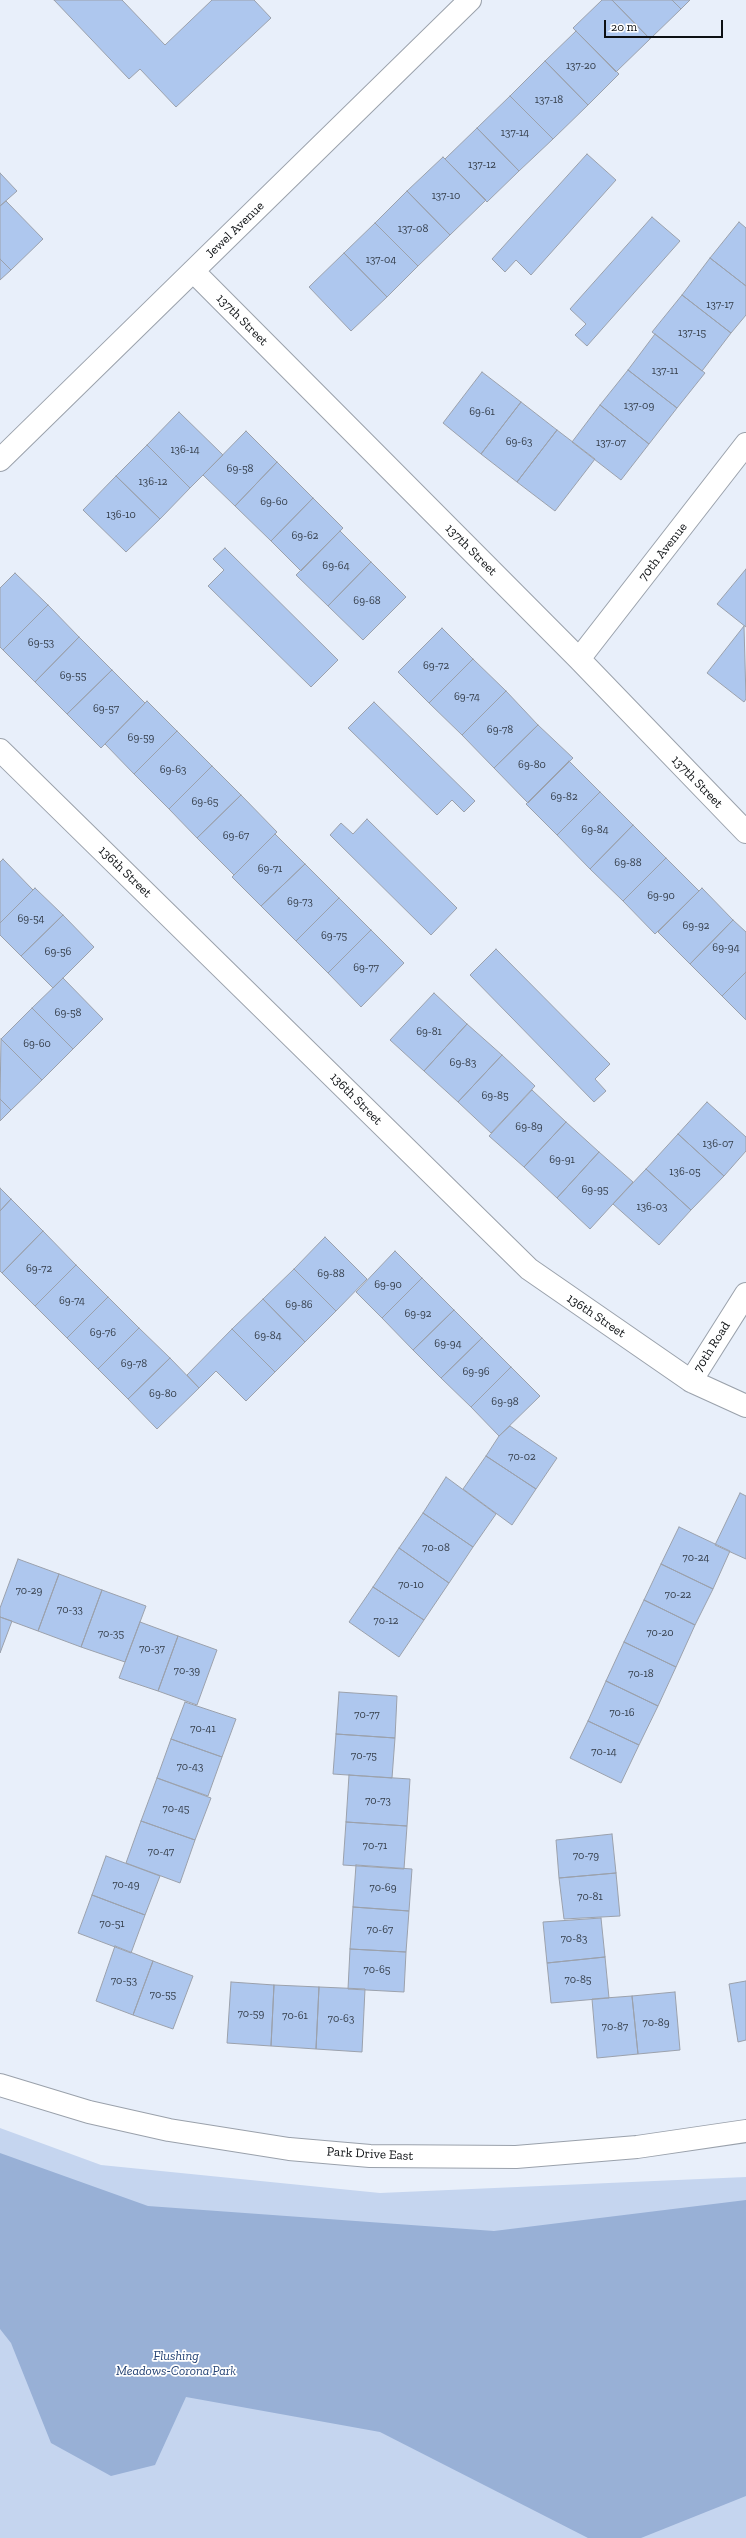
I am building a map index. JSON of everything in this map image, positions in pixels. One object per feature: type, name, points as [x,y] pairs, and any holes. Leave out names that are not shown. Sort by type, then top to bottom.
[{"type":"street","name":"Jewel Avenue","points":[[0,460],[470,0]]},
{"type":"street","name":"137th Street","points":[[193,271],[579,659],[746,832]]},
{"type":"street","name":"70th Avenue","points":[[579,659],[746,444]]},
{"type":"street","name":"136th Street","points":[[0,750],[529,1269],[691,1381],[746,1406]]},
{"type":"street","name":"70th Road","points":[[691,1381],[746,1294]]},
{"type":"street","name":"Park Drive East","points":[[0,2085],[89,2112],[169,2130],[289,2149],[370,2156],[516,2157],[638,2147],[746,2131]]},
{"type":"green space","name":"Flushing Meadows-Corona Park","points":[[0,2128],[101,2165],[380,2193],[746,2177],[746,2538],[0,2538]]},
{"type":"green space","name":"Flushing Meadows-Corona Park","points":[[0,2153],[148,2206],[494,2231],[746,2200],[746,2496],[641,2538],[588,2538],[380,2432],[186,2397],[155,2465],[111,2476],[51,2443],[11,2343],[0,2329]]},
{"type":"building","points":[[54,0],[122,0],[165,45],[212,0],[254,0],[271,18],[176,107],[140,69],[129,79]]},
{"type":"building","points":[[602,0],[612,0],[650,39],[616,72],[573,28]]},
{"type":"building","points":[[612,0],[672,0],[681,9],[650,39]]},
{"type":"building","points":[[672,0],[690,0],[681,9]]},
{"type":"building","points":[[576,31],[619,74],[588,105],[545,61]]},
{"type":"building","points":[[545,61],[588,105],[553,139],[510,96]]},
{"type":"building","points":[[510,96],[553,139],[519,171],[477,128]]},
{"type":"building","points":[[477,128],[519,171],[487,202],[445,159]]},
{"type":"building","points":[[587,154],[616,180],[531,275],[516,260],[505,272],[492,259]]},
{"type":"building","points":[[443,157],[486,200],[450,235],[407,191]]},
{"type":"building","points":[[0,173],[17,191],[0,206]]},
{"type":"building","points":[[407,191],[450,235],[418,266],[375,223]]},
{"type":"building","points":[[6,201],[43,239],[11,270],[0,259],[0,206]]},
{"type":"building","points":[[652,217],[680,241],[587,346],[575,335],[586,324],[570,309]]},
{"type":"building","points":[[739,222],[746,228],[746,286],[710,258]]},
{"type":"building","points":[[375,223],[418,266],[387,297],[344,253]]},
{"type":"building","points":[[344,253],[387,297],[351,331],[309,287]]},
{"type":"building","points":[[710,258],[746,286],[746,315],[731,333],[682,295]]},
{"type":"building","points":[[0,259],[11,270],[0,280]]},
{"type":"building","points":[[682,295],[731,333],[702,371],[652,332]]},
{"type":"building","points":[[655,334],[705,373],[677,408],[628,370]]},
{"type":"building","points":[[628,370],[677,408],[649,444],[600,405]]},
{"type":"building","points":[[482,372],[521,402],[481,454],[443,423]]},
{"type":"building","points":[[521,402],[557,430],[517,482],[481,454]]},
{"type":"building","points":[[600,405],[649,444],[621,480],[572,442]]},
{"type":"building","points":[[179,412],[223,455],[190,488],[147,445]]},
{"type":"building","points":[[557,430],[595,459],[555,511],[517,482]]},
{"type":"building","points":[[246,431],[277,462],[235,506],[203,475]]},
{"type":"building","points":[[147,445],[190,488],[160,519],[116,476]]},
{"type":"building","points":[[277,462],[313,498],[271,541],[235,506]]},
{"type":"building","points":[[116,476],[160,519],[126,552],[83,510]]},
{"type":"building","points":[[313,498],[343,528],[301,571],[271,541]]},
{"type":"building","points":[[340,531],[371,562],[328,606],[296,575]]},
{"type":"building","points":[[225,548],[338,660],[311,687],[208,586],[224,570],[213,559]]},
{"type":"building","points":[[371,562],[406,597],[363,640],[328,606]]},
{"type":"building","points":[[746,569],[746,627],[717,604]]},
{"type":"building","points":[[15,573],[48,605],[3,650],[0,647],[0,588]]},
{"type":"building","points":[[48,605],[79,637],[35,682],[3,650]]},
{"type":"building","points":[[744,626],[746,699],[744,702],[707,673]]},
{"type":"building","points":[[442,628],[473,659],[429,703],[398,672]]},
{"type":"building","points":[[79,637],[112,670],[67,714],[35,682]]},
{"type":"building","points":[[473,659],[506,691],[462,735],[429,703]]},
{"type":"building","points":[[112,670],[145,703],[101,748],[67,714]]},
{"type":"building","points":[[506,691],[538,725],[494,768],[462,735]]},
{"type":"building","points":[[147,701],[177,731],[134,774],[105,744]]},
{"type":"building","points":[[374,702],[475,801],[464,812],[452,800],[437,815],[348,728]]},
{"type":"building","points":[[538,725],[573,758],[528,803],[494,768]]},
{"type":"building","points":[[177,731],[212,766],[169,809],[134,774]]},
{"type":"building","points":[[569,761],[600,792],[557,835],[526,804]]},
{"type":"building","points":[[212,766],[241,795],[197,838],[169,809]]},
{"type":"building","points":[[600,792],[633,825],[590,869],[557,835]]},
{"type":"building","points":[[241,795],[277,832],[234,875],[197,838]]},
{"type":"building","points":[[367,819],[457,908],[431,935],[330,835],[341,823],[353,834]]},
{"type":"building","points":[[633,825],[666,858],[623,901],[590,869]]},
{"type":"building","points":[[275,834],[305,864],[261,906],[232,877]]},
{"type":"building","points":[[666,858],[699,891],[655,934],[623,901]]},
{"type":"building","points":[[3,859],[33,890],[0,923],[0,862]]},
{"type":"building","points":[[305,864],[339,898],[296,941],[261,906]]},
{"type":"building","points":[[35,888],[63,915],[21,956],[0,935],[0,923]]},
{"type":"building","points":[[702,888],[733,920],[690,964],[658,932]]},
{"type":"building","points":[[339,898],[371,930],[328,973],[296,941]]},
{"type":"building","points":[[63,915],[94,947],[53,988],[21,956]]},
{"type":"building","points":[[733,920],[746,932],[746,972],[722,996],[690,964]]},
{"type":"building","points":[[371,930],[404,963],[361,1007],[328,973]]},
{"type":"building","points":[[496,949],[610,1064],[595,1079],[606,1091],[594,1102],[470,975]]},
{"type":"building","points":[[746,972],[746,1020],[722,996]]},
{"type":"building","points":[[63,978],[103,1019],[73,1049],[32,1008]]},
{"type":"building","points":[[434,993],[467,1024],[424,1071],[390,1040]]},
{"type":"building","points":[[32,1008],[73,1049],[42,1080],[1,1039]]},
{"type":"building","points":[[467,1024],[502,1055],[458,1102],[424,1071]]},
{"type":"building","points":[[1,1039],[42,1080],[11,1110],[0,1099]]},
{"type":"building","points":[[502,1055],[535,1086],[491,1133],[458,1102]]},
{"type":"building","points":[[532,1090],[566,1122],[524,1167],[489,1136]]},
{"type":"building","points":[[0,1099],[11,1110],[0,1121]]},
{"type":"building","points":[[707,1102],[746,1137],[746,1151],[724,1176],[678,1134]]},
{"type":"building","points":[[566,1122],[599,1152],[557,1198],[524,1167]]},
{"type":"building","points":[[678,1134],[724,1176],[691,1210],[646,1169]]},
{"type":"building","points":[[599,1152],[633,1182],[590,1229],[557,1198]]},
{"type":"building","points":[[646,1169],[691,1210],[659,1245],[613,1204]]},
{"type":"building","points":[[0,1188],[11,1199],[0,1211]]},
{"type":"building","points":[[11,1199],[43,1231],[2,1273],[0,1271],[0,1211]]},
{"type":"building","points":[[43,1231],[76,1265],[35,1306],[2,1273]]},
{"type":"building","points":[[325,1237],[367,1279],[336,1311],[294,1269]]},
{"type":"building","points":[[395,1251],[422,1278],[382,1318],[356,1292]]},
{"type":"building","points":[[76,1265],[108,1297],[67,1338],[35,1306]]},
{"type":"building","points":[[294,1269],[336,1311],[305,1342],[263,1299]]},
{"type":"building","points":[[422,1278],[454,1310],[413,1350],[382,1318]]},
{"type":"building","points":[[108,1297],[139,1328],[98,1369],[67,1338]]},
{"type":"building","points":[[263,1299],[305,1342],[275,1372],[232,1329]]},
{"type":"building","points":[[454,1310],[482,1338],[441,1378],[413,1350]]},
{"type":"building","points":[[139,1328],[170,1358],[128,1399],[98,1369]]},
{"type":"building","points":[[232,1329],[275,1372],[246,1401],[216,1371],[199,1388],[187,1375]]},
{"type":"building","points":[[482,1338],[511,1367],[471,1407],[441,1378]]},
{"type":"building","points":[[170,1358],[199,1388],[157,1429],[128,1399]]},
{"type":"building","points":[[511,1367],[540,1396],[499,1436],[471,1407]]},
{"type":"building","points":[[510,1426],[557,1458],[536,1489],[486,1456],[499,1436]]},
{"type":"building","points":[[486,1456],[536,1489],[512,1525],[463,1489]]},
{"type":"building","points":[[446,1477],[496,1514],[473,1547],[423,1513]]},
{"type":"building","points":[[740,1493],[746,1496],[746,1559],[715,1545]]},
{"type":"building","points":[[423,1513],[473,1547],[449,1583],[399,1548]]},
{"type":"building","points":[[679,1527],[730,1551],[713,1589],[661,1564]]},
{"type":"building","points":[[399,1548],[449,1583],[424,1620],[373,1587]]},
{"type":"building","points":[[18,1559],[59,1574],[38,1631],[0,1617],[0,1608]]},
{"type":"building","points":[[661,1564],[713,1589],[695,1625],[644,1600]]},
{"type":"building","points":[[59,1574],[102,1590],[81,1647],[38,1631]]},
{"type":"building","points":[[373,1587],[424,1620],[399,1657],[349,1622]]},
{"type":"building","points":[[102,1590],[146,1606],[125,1662],[81,1647]]},
{"type":"building","points":[[644,1600],[695,1625],[676,1667],[624,1642]]},
{"type":"building","points":[[0,1617],[12,1621],[0,1653]]},
{"type":"building","points":[[140,1622],[178,1636],[158,1691],[119,1678]]},
{"type":"building","points":[[178,1636],[217,1650],[197,1705],[158,1691]]},
{"type":"building","points":[[624,1642],[676,1667],[658,1706],[606,1681]]},
{"type":"building","points":[[606,1681],[658,1706],[639,1745],[588,1721]]},
{"type":"building","points":[[339,1692],[397,1696],[395,1738],[336,1734]]},
{"type":"building","points":[[185,1702],[236,1719],[222,1757],[171,1739]]},
{"type":"building","points":[[588,1721],[639,1745],[621,1783],[570,1758]]},
{"type":"building","points":[[336,1734],[395,1738],[392,1778],[333,1774]]},
{"type":"building","points":[[171,1739],[222,1757],[208,1796],[157,1778]]},
{"type":"building","points":[[349,1775],[410,1779],[407,1826],[346,1822]]},
{"type":"building","points":[[157,1778],[211,1798],[195,1840],[141,1821]]},
{"type":"building","points":[[141,1821],[195,1840],[180,1883],[126,1863]]},
{"type":"building","points":[[346,1822],[407,1826],[404,1869],[343,1865]]},
{"type":"building","points":[[612,1834],[616,1873],[559,1878],[556,1840]]},
{"type":"building","points":[[106,1856],[160,1876],[145,1915],[92,1895]]},
{"type":"building","points":[[356,1865],[412,1869],[409,1911],[353,1907]]},
{"type":"building","points":[[616,1873],[620,1916],[564,1919],[559,1878]]},
{"type":"building","points":[[92,1895],[145,1915],[131,1953],[78,1933]]},
{"type":"building","points":[[353,1907],[409,1911],[406,1952],[350,1949]]},
{"type":"building","points":[[601,1918],[605,1957],[547,1963],[543,1922]]},
{"type":"building","points":[[115,1946],[153,1961],[133,2015],[96,2001]]},
{"type":"building","points":[[350,1949],[406,1952],[404,1992],[348,1989]]},
{"type":"building","points":[[605,1957],[609,1998],[551,2003],[547,1963]]},
{"type":"building","points":[[153,1961],[193,1976],[173,2029],[133,2015]]},
{"type":"building","points":[[746,1981],[746,2040],[738,2042],[729,1984]]},
{"type":"building","points":[[231,1982],[274,1985],[271,2046],[227,2043]]},
{"type":"building","points":[[274,1985],[319,1987],[316,2049],[271,2046]]},
{"type":"building","points":[[319,1987],[365,1989],[362,2052],[316,2049]]},
{"type":"building","points":[[675,1992],[680,2050],[638,2054],[632,1996]]},
{"type":"building","points":[[632,1996],[638,2054],[597,2058],[592,1999]]}]
